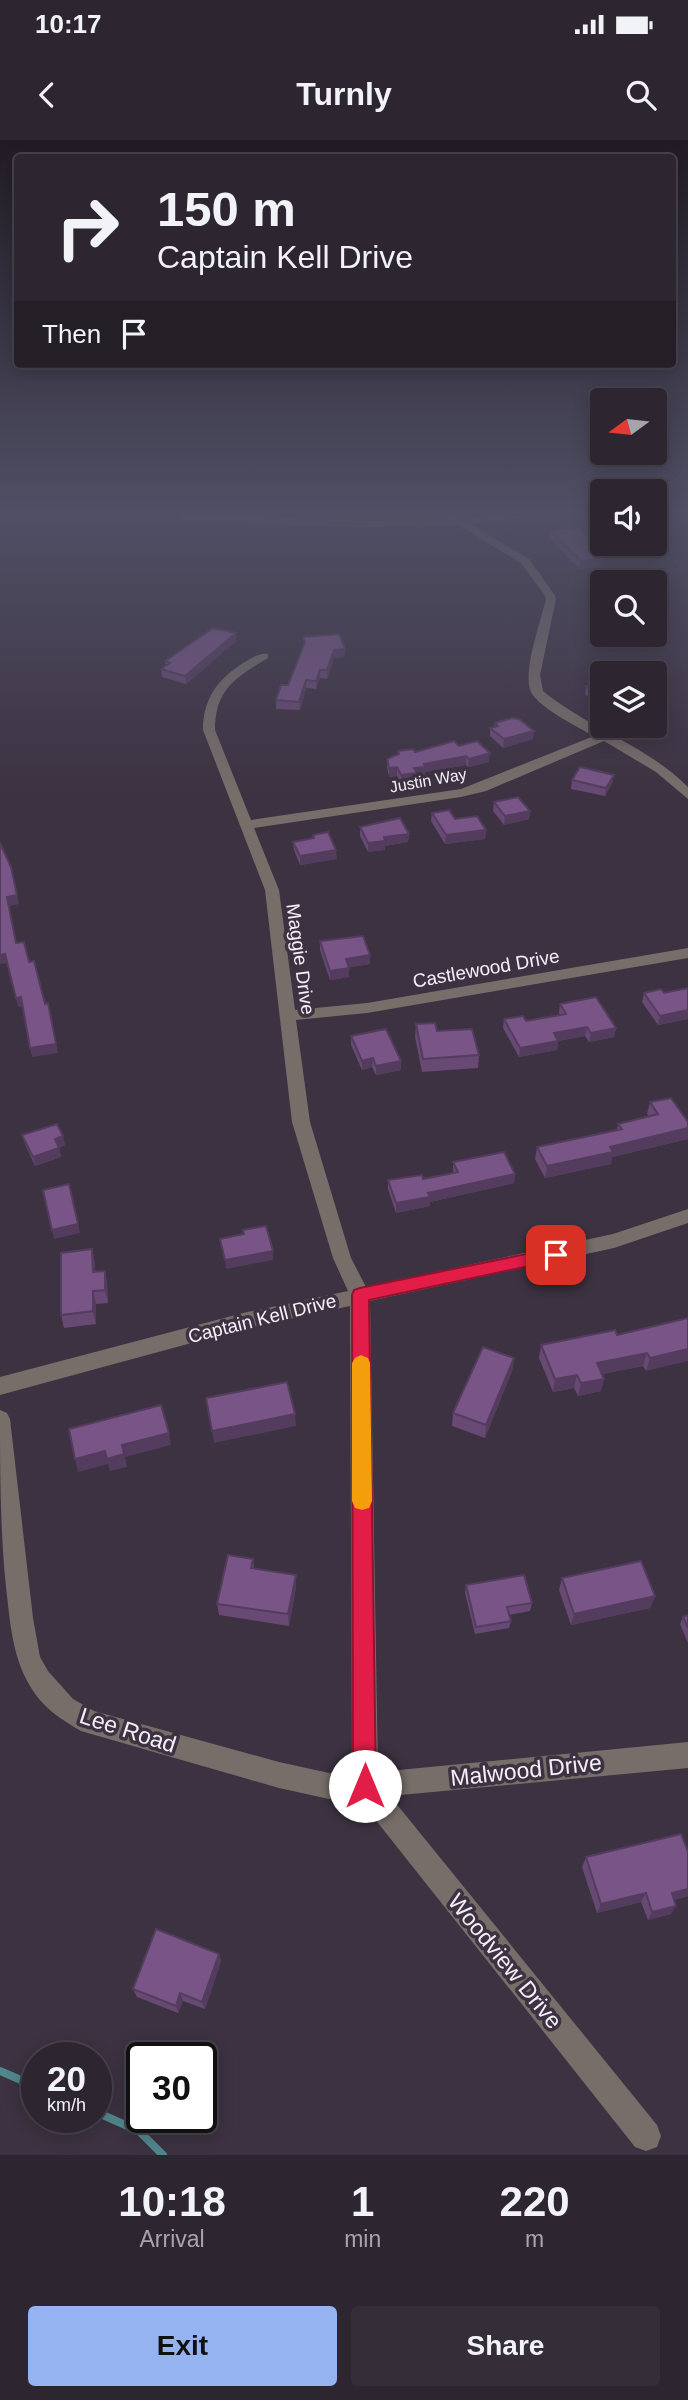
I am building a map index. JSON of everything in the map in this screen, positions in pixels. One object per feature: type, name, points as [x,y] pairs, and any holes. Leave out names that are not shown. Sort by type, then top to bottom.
[{"type":"street","points":[[549,607],[534,675],[537,692],[563,713],[590,727]]},
{"type":"street","name":"Maggie Drive","points":[[264,656],[233,674],[219,689],[207,710],[209,730],[272,890],[302,1122],[342,1258],[360,1295]]},
{"type":"street","name":"Justin Way","points":[[248,825],[461,793],[481,788],[601,738]]},
{"type":"street","points":[[609,738],[674,778],[688,795]]},
{"type":"street","name":"Castlewood Drive","points":[[289,1016],[367,1008],[688,953]]},
{"type":"street","name":"Captain Kell Drive","points":[[0,1386],[243,1321],[602,1244],[688,1216]]},
{"type":"street","points":[[360,1295],[365,1786]]},
{"type":"street","name":"Lee Road","points":[[0,1419],[21,1618],[29,1659],[39,1679],[64,1708],[90,1722],[279,1774],[330,1786],[365,1786]]},
{"type":"street","name":"Malwood Drive","points":[[365,1786],[688,1755]]},
{"type":"street","name":"Woodview Drive","points":[[365,1786],[646,2136]]},
{"type":"building","points":[[213,628],[236,633],[185,676],[161,669],[170,663],[165,661]]},
{"type":"building","points":[[339,634],[345,649],[334,650],[327,670],[320,670],[316,681],[306,680],[299,702],[276,700],[281,685],[288,685],[305,642],[303,637]]},
{"type":"building","points":[[512,718],[519,719],[534,731],[504,739],[490,728],[498,726],[495,723]]},
{"type":"building","points":[[454,741],[459,746],[477,741],[490,753],[469,759],[466,756],[424,764],[425,767],[414,768],[417,773],[401,775],[397,767],[389,768],[387,759],[399,754],[398,751],[413,749],[415,752]]},
{"type":"building","points":[[580,767],[614,775],[606,788],[572,780]]},
{"type":"building","points":[[518,797],[530,811],[505,816],[494,802]]},
{"type":"building","points":[[449,810],[455,819],[477,816],[486,830],[446,835],[432,813]]},
{"type":"building","points":[[400,818],[409,834],[384,837],[385,841],[368,843],[360,827]]},
{"type":"building","points":[[328,832],[336,850],[300,856],[293,842]]},
{"type":"building","points":[[0,843],[11,867],[17,895],[7,897],[16,943],[24,942],[29,962],[34,961],[45,1004],[48,1003],[56,1044],[30,1048],[21,997],[16,998],[5,954],[0,955]]},
{"type":"building","points":[[363,936],[370,955],[346,959],[349,968],[330,971],[320,941]]},
{"type":"building","points":[[688,988],[688,1010],[660,1016],[644,993],[661,989],[664,993]]},
{"type":"building","points":[[596,997],[616,1028],[591,1033],[587,1027],[554,1033],[558,1041],[520,1048],[504,1019],[523,1016],[526,1021],[566,1014],[560,1004]]},
{"type":"building","points":[[435,1023],[437,1031],[472,1029],[479,1055],[423,1059],[416,1024]]},
{"type":"building","points":[[386,1029],[401,1061],[376,1066],[373,1058],[362,1061],[351,1036]]},
{"type":"building","points":[[671,1098],[688,1122],[688,1128],[610,1147],[613,1152],[547,1166],[537,1147],[622,1129],[618,1124],[658,1114],[650,1102]]},
{"type":"building","points":[[57,1124],[63,1136],[55,1139],[59,1148],[33,1157],[22,1135]]},
{"type":"building","points":[[504,1152],[515,1174],[428,1193],[430,1197],[396,1203],[388,1180],[422,1175],[423,1179],[458,1172],[453,1162]]},
{"type":"building","points":[[69,1184],[78,1224],[52,1230],[43,1190]]},
{"type":"building","points":[[266,1226],[273,1251],[225,1260],[220,1239],[244,1234],[243,1230]]},
{"type":"building","points":[[92,1249],[93,1272],[105,1271],[105,1290],[93,1291],[93,1311],[61,1315],[61,1253]]},
{"type":"building","points":[[688,1318],[688,1349],[650,1358],[647,1353],[597,1363],[604,1379],[581,1383],[577,1375],[555,1379],[541,1345],[615,1330],[617,1335]]},
{"type":"building","points":[[483,1347],[514,1358],[486,1425],[453,1413]]},
{"type":"building","points":[[287,1382],[295,1414],[212,1431],[206,1398]]},
{"type":"building","points":[[161,1405],[169,1433],[122,1445],[124,1454],[107,1459],[105,1451],[75,1459],[69,1429]]},
{"type":"building","points":[[228,1555],[253,1559],[251,1568],[296,1575],[288,1614],[217,1604]]},
{"type":"building","points":[[641,1561],[655,1596],[574,1614],[562,1578]]},
{"type":"building","points":[[524,1575],[532,1603],[507,1607],[511,1621],[476,1627],[466,1585]]},
{"type":"building","points":[[688,1615],[688,1628],[683,1617]]},
{"type":"building","points":[[681,1834],[688,1852],[688,1889],[672,1893],[676,1906],[652,1912],[646,1893],[601,1904],[586,1857]]},
{"type":"building","points":[[156,1929],[219,1954],[202,2002],[180,1993],[176,2006],[133,1989]]},
{"type":"waterway","points":[[0,2071],[21,2080]]},
{"type":"waterway","points":[[112,2119],[139,2131],[163,2155]]},
{"type":"slow traffic","points":[[361,1363],[362,1501]]},
{"type":"route","points":[[365,1786],[360,1295],[556,1255]]}]
